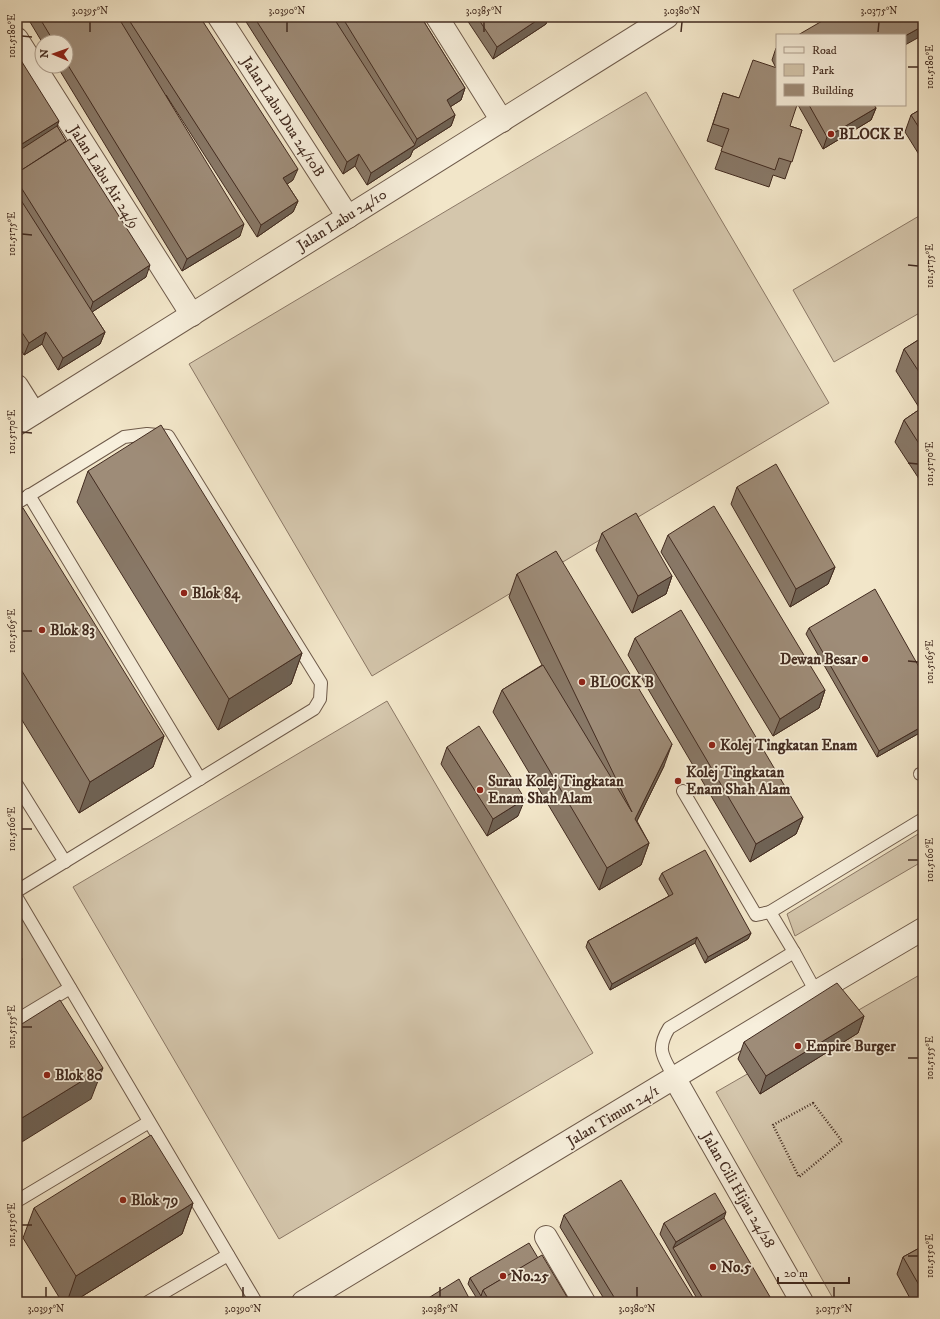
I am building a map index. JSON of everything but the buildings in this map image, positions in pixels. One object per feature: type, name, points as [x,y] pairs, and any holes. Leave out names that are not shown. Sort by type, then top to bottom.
[{"type":"street","name":"Jalan Labu Dua 24/10B","points":[[219,17],[348,217]]},
{"type":"street","points":[[437,17],[502,121]]},
{"type":"street","name":"Jalan Labu 24/10","points":[[25,419],[502,121],[661,19]]},
{"type":"street","name":"Jalan Labu Air 24/9","points":[[17,39],[192,315]]},
{"type":"street","points":[[17,386],[25,419]]},
{"type":"street","name":"Jalan Timun 24/1","points":[[303,1302],[923,929]]},
{"type":"street","name":"Jalan Cili Hijau 24/28","points":[[675,1078],[802,1302]]},
{"type":"street","points":[[546,1237],[584,1302]]},
{"type":"lane","points":[[17,503],[124,437],[147,434],[168,436],[321,683],[320,699],[314,709],[17,891]]},
{"type":"lane","points":[[29,495],[200,779]]},
{"type":"lane","points":[[17,784],[65,862]]},
{"type":"lane","points":[[683,791],[756,914],[770,912],[923,819]]},
{"type":"lane","points":[[17,898],[256,1302]]},
{"type":"lane","points":[[770,912],[816,992]]},
{"type":"lane","points":[[675,1078],[662,1052],[661,1041],[669,1028],[794,952]]},
{"type":"lane","points":[[17,1020],[70,988]]},
{"type":"lane","points":[[17,1201],[149,1122]]},
{"type":"lane","points":[[148,1302],[228,1255]]},
{"type":"path","points":[[813,1103],[842,1141],[799,1177],[773,1125],[813,1103]]},
{"type":"green space","points":[[646,92],[829,403],[372,676],[189,364]]},
{"type":"green space","points":[[919,216],[923,224],[923,311],[834,362],[793,290]]},
{"type":"green space","points":[[387,701],[593,1053],[279,1239],[73,887]]},
{"type":"green space","points":[[923,831],[923,861],[795,936],[787,914]]},
{"type":"green space","points":[[17,898],[70,988],[17,1020]]},
{"type":"green space","points":[[923,973],[923,1302],[835,1302],[716,1092]]},
{"type":"place","name":"BLOCK E","points":[[831,134]]},
{"type":"place","name":"Blok 84","points":[[184,593]]},
{"type":"place","name":"Blok 83","points":[[42,630]]},
{"type":"place","name":"Dewan Besar","points":[[865,659]]},
{"type":"place","name":"BLOCK B","points":[[582,682]]},
{"type":"place","name":"Kolej Tingkatan Enam","points":[[712,745]]},
{"type":"place","name":"Kolej Tingkatan Enam Shah Alam","points":[[678,781]]},
{"type":"place","name":"Surau Kolej Tingkatan Enam Shah Alam","points":[[480,790]]},
{"type":"place","name":"Empire Burger","points":[[798,1046]]},
{"type":"place","name":"Blok 80","points":[[47,1075]]},
{"type":"place","name":"Blok 79","points":[[123,1200]]},
{"type":"place","name":"No.5","points":[[713,1267]]},
{"type":"place","name":"No.25","points":[[503,1276]]}]
